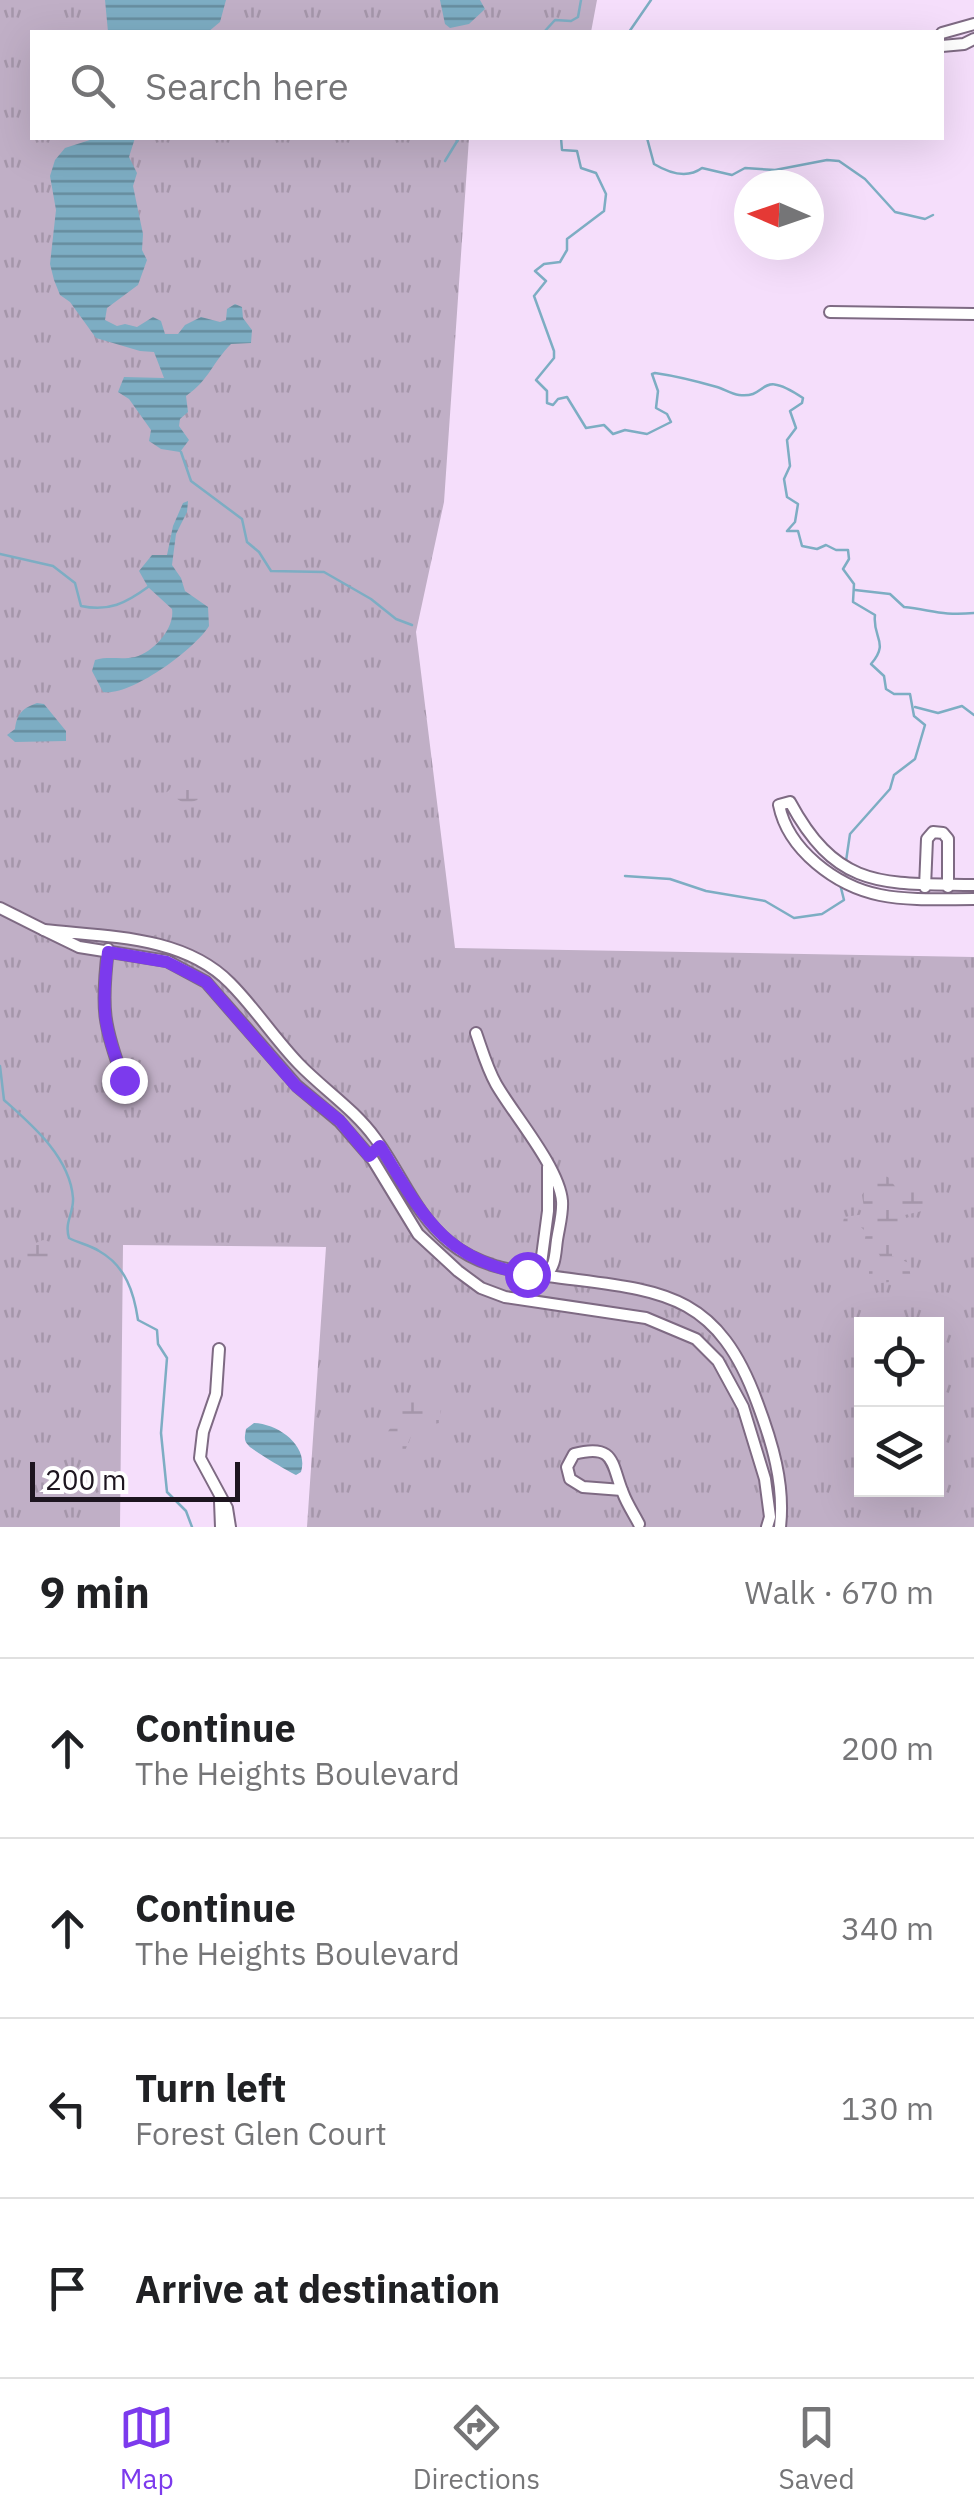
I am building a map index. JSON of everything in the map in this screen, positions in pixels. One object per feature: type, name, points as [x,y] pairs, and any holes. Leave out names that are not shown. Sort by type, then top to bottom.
[{"type":"street","points":[[944,32],[970,26],[972,40],[944,46]]},
{"type":"street","points":[[830,312],[974,314]]},
{"type":"street","points":[[974,886],[888,884],[874,879],[836,862],[790,802],[779,805],[802,850],[847,884],[872,892],[974,899]]},
{"type":"street","points":[[925,898],[927,839],[933,832],[943,833],[948,839],[948,898]]},
{"type":"street","points":[[802,850],[814,838]]},
{"type":"street","points":[[872,892],[874,879]]},
{"type":"street","points":[[0,908],[73,945],[167,962],[217,992],[296,1086],[340,1121],[369,1156],[418,1234],[488,1292],[505,1298],[646,1318],[696,1340],[718,1362],[738,1394],[765,1478],[770,1518],[766,1527]]},
{"type":"street","points":[[44,930],[168,946],[207,964],[230,983],[299,1064],[351,1111],[380,1146],[428,1223],[456,1248],[490,1266],[652,1292],[701,1312],[721,1330],[750,1381],[780,1478],[780,1527]]},
{"type":"street","points":[[110,938],[103,1005],[105,1028],[124,1080]]},
{"type":"street","points":[[199,978],[207,964]]},
{"type":"street","points":[[476,1033],[494,1080],[560,1192],[562,1204],[554,1262],[545,1276],[541,1302]]},
{"type":"street","points":[[262,1046],[275,1036]]},
{"type":"street","points":[[369,1156],[380,1146]]},
{"type":"street","points":[[446,1260],[456,1248]]},
{"type":"street","points":[[646,1318],[652,1292]]},
{"type":"street","points":[[220,1349],[216,1394],[203,1432],[200,1458],[226,1508],[230,1527]]},
{"type":"street","points":[[718,1362],[735,1351]]},
{"type":"street","points":[[756,1447],[771,1443]]},
{"type":"street","points":[[622,1490],[582,1488],[570,1479],[568,1466],[574,1454],[591,1449],[608,1455],[618,1469],[622,1490],[641,1526]]},
{"type":"street","points":[[220,1501],[221,1527]]},
{"type":"green space","points":[[0,0],[597,0],[591,30],[30,30],[30,140],[469,140],[444,502],[416,632],[455,948],[974,957],[974,1527],[307,1527],[326,1247],[123,1245],[120,1527],[0,1527]]},
{"type":"green space","points":[[189,777],[211,795],[186,804],[166,793],[182,778]]},
{"type":"green space","points":[[866,1175],[888,1177],[900,1193],[921,1191],[926,1200],[922,1211],[905,1215],[892,1228],[892,1256],[909,1263],[911,1282],[906,1289],[890,1282],[878,1283],[869,1276],[869,1269],[880,1256],[864,1246],[866,1232],[862,1228],[845,1227],[843,1223],[844,1217],[865,1214],[862,1195]]},
{"type":"green space","points":[[43,1240],[62,1245],[69,1253],[61,1261],[25,1257],[25,1248]]},
{"type":"green space","points":[[419,1385],[427,1399],[441,1408],[439,1423],[414,1432],[403,1457],[398,1456],[385,1436]]},
{"type":"water","points":[[105,0],[226,0],[220,22],[210,30],[108,30]]},
{"type":"water","points":[[440,0],[480,0],[485,9],[469,24],[450,28],[445,24]]},
{"type":"water","points":[[90,140],[134,140],[129,157],[137,173],[133,186],[143,234],[142,250],[147,260],[138,285],[107,308],[105,320],[117,326],[137,327],[153,317],[161,321],[165,334],[178,334],[185,325],[201,317],[226,320],[227,309],[235,304],[242,307],[243,318],[252,330],[251,343],[231,344],[186,396],[188,412],[179,426],[189,440],[180,452],[161,449],[149,441],[151,430],[129,399],[118,392],[124,377],[164,378],[154,352],[96,338],[70,302],[60,295],[54,280],[50,264],[56,210],[50,176],[55,160],[65,148]]},
{"type":"water","points":[[188,501],[176,534],[172,565],[185,591],[208,607],[209,626],[190,647],[144,680],[115,692],[103,692],[92,671],[95,660],[142,654],[162,638],[170,624],[172,609],[148,587],[139,571],[152,555],[167,555],[173,526],[183,503]]},
{"type":"water","points":[[37,703],[44,704],[66,731],[66,741],[15,742],[7,735],[15,729],[22,712]]},
{"type":"water","points":[[254,1423],[273,1427],[290,1438],[301,1454],[301,1472],[296,1475],[249,1446],[246,1429]]},
{"type":"waterway","points":[[546,30],[555,20],[571,21],[578,17],[581,0]]},
{"type":"waterway","points":[[630,30],[651,0]]},
{"type":"waterway","points":[[445,161],[458,140]]},
{"type":"waterway","points":[[561,140],[562,150],[577,151],[581,168],[596,173],[606,194],[604,211],[567,239],[567,250],[560,262],[544,264],[535,271],[546,281],[534,296],[554,351],[554,358],[536,380],[547,391],[547,403],[553,405],[567,397],[586,428],[604,425],[613,434],[625,430],[647,434],[671,422],[667,414],[656,408],[658,391],[652,374],[655,373],[739,395],[778,385],[803,398],[790,411],[796,428],[787,440],[790,466],[784,479],[787,497],[798,504],[795,522],[787,531],[798,531],[802,546],[817,549],[826,545],[848,550],[849,559],[843,569],[854,584],[853,602],[875,615],[880,645],[871,664],[884,676],[886,689],[894,694],[910,694],[914,716],[925,725],[915,759],[894,775],[890,789],[850,834],[846,861]]},
{"type":"waterway","points":[[648,140],[654,164],[678,174],[702,168],[732,175],[745,168],[775,170],[839,161],[865,179],[895,212],[925,219],[933,215]]},
{"type":"waterway","points":[[181,452],[191,481],[242,519],[247,542],[271,571],[324,572],[371,599],[396,619],[412,625]]},
{"type":"waterway","points":[[0,554],[53,566],[75,583],[81,606],[117,605],[148,587]]},
{"type":"waterway","points":[[855,590],[890,594],[904,607],[974,613]]},
{"type":"waterway","points":[[915,707],[938,713],[962,706],[974,715]]},
{"type":"waterway","points":[[625,876],[670,879],[706,891],[765,901],[794,918],[822,914],[844,900],[840,884]]},
{"type":"waterway","points":[[0,1066],[4,1100],[48,1143],[65,1169],[73,1198],[69,1238],[116,1264],[131,1290],[138,1320],[157,1330],[158,1344],[167,1358],[161,1433],[167,1492],[186,1511],[192,1527]]},
{"type":"route","points":[[124,1080],[105,1028],[108,952],[167,962],[206,982],[296,1086],[340,1121],[369,1156],[380,1146],[416,1207],[451,1244],[480,1262],[527,1274]]}]
